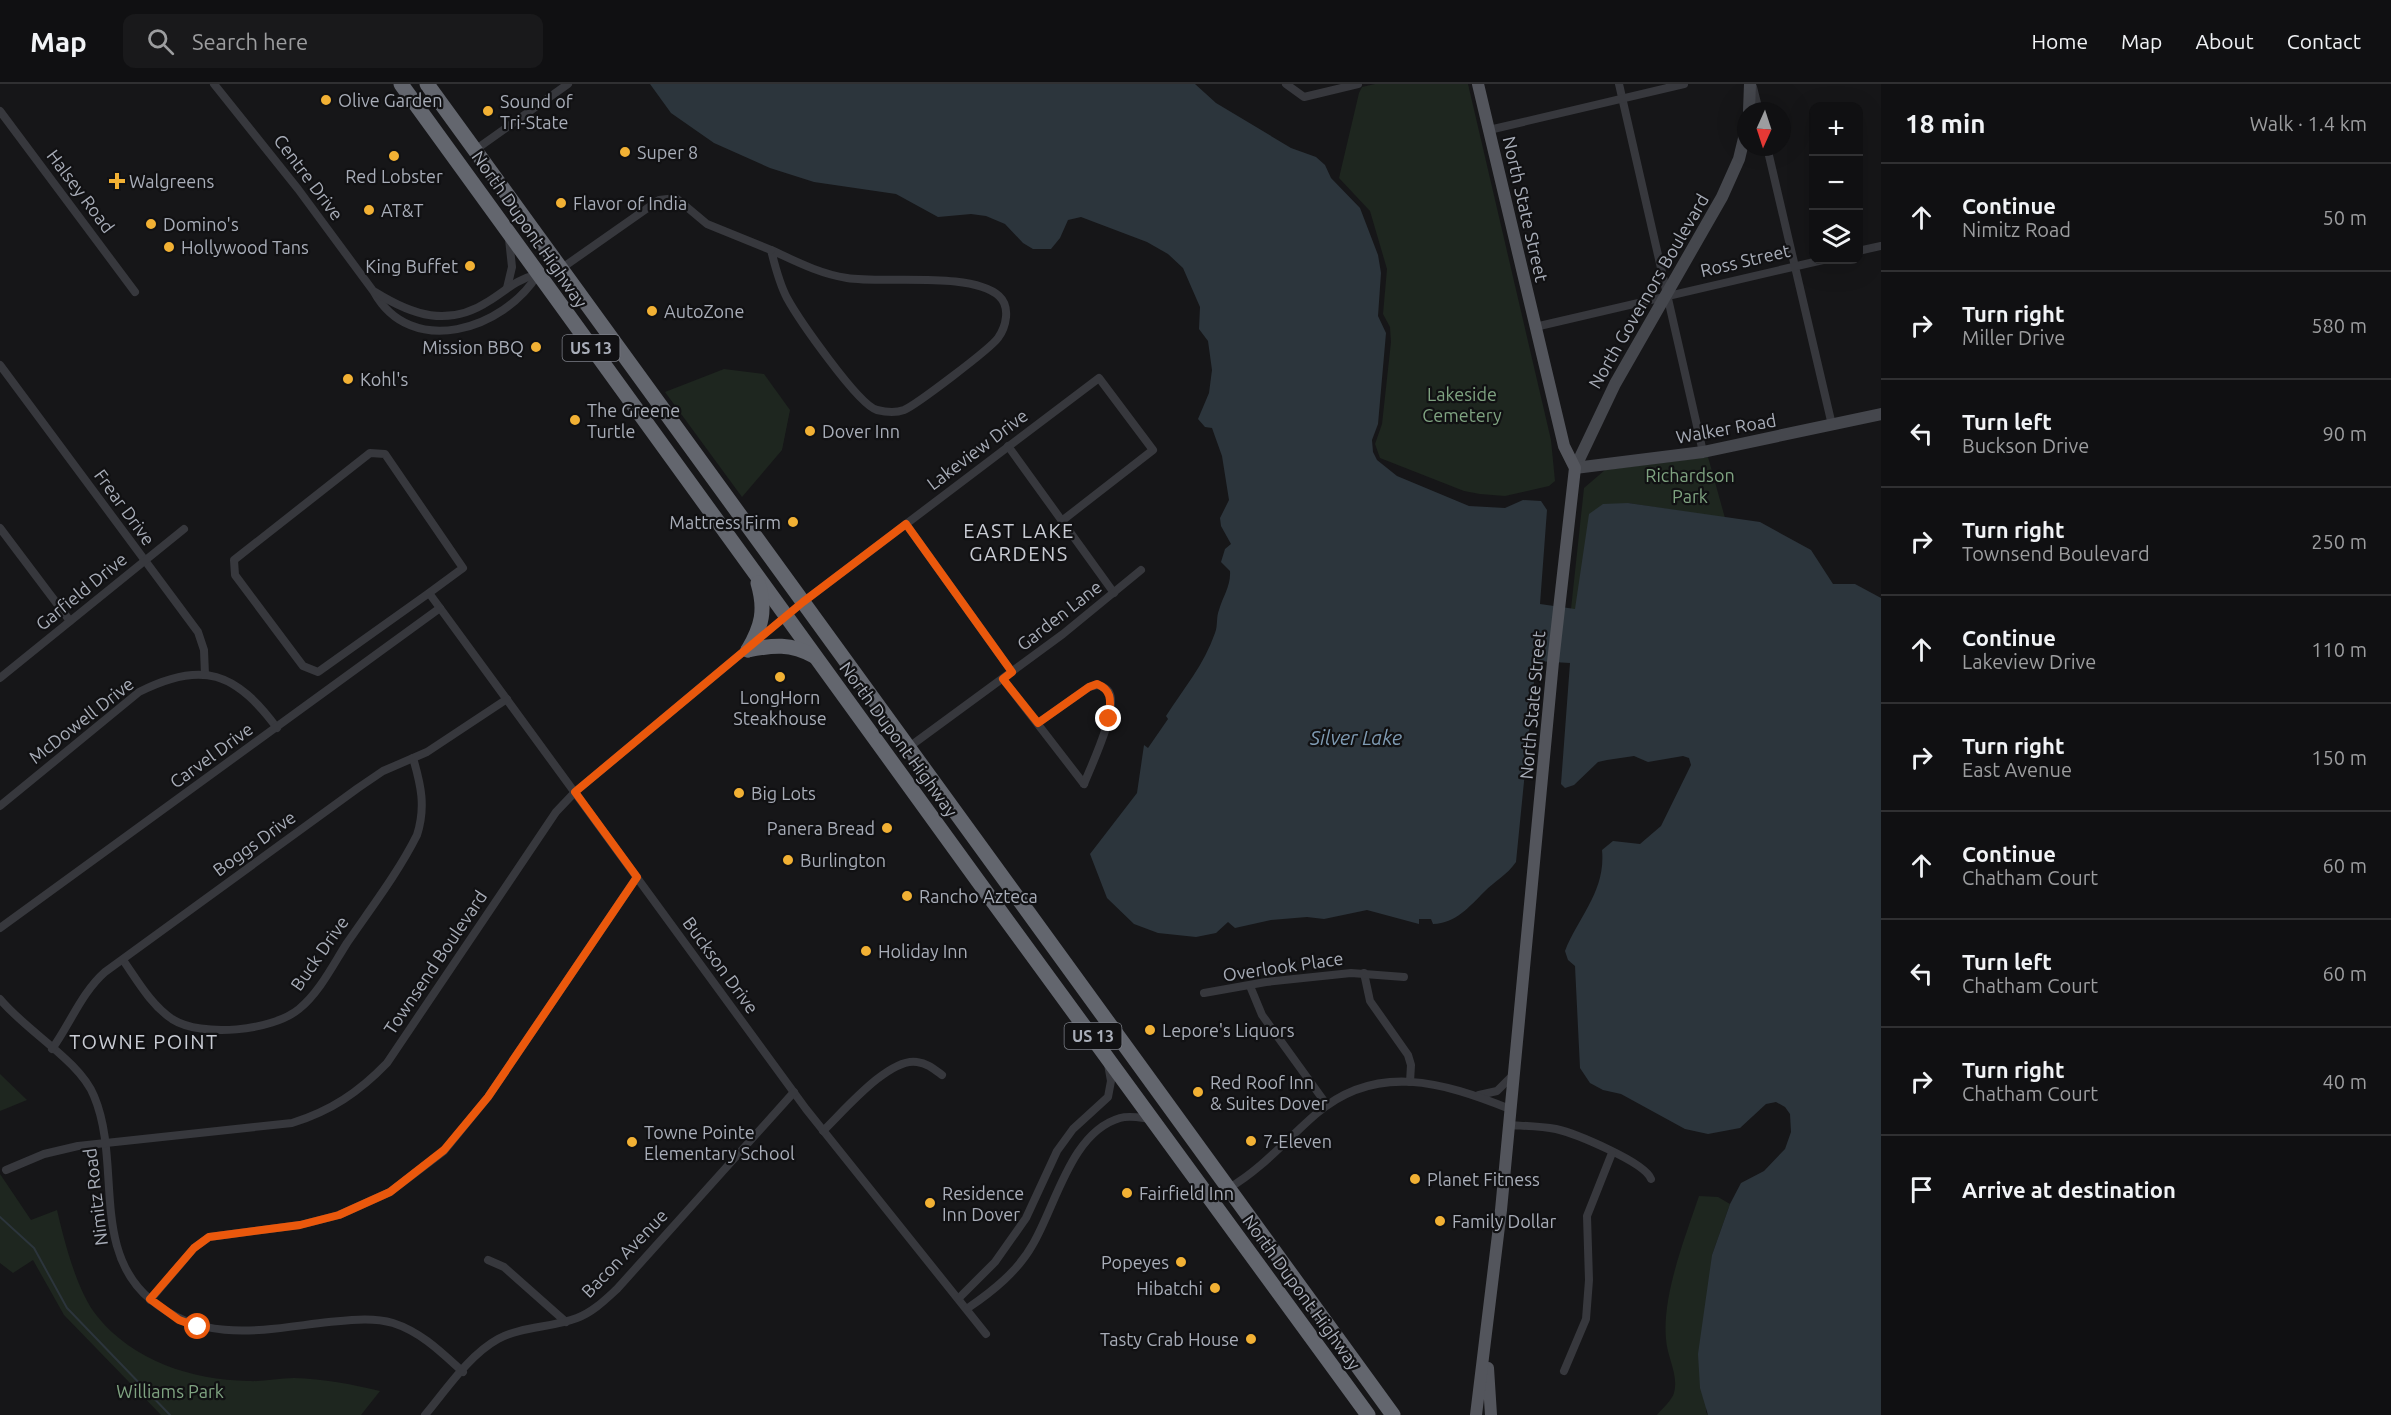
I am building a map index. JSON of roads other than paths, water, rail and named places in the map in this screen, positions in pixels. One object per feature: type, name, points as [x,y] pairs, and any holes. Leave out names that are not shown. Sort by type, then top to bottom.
[{"type":"highway","name":"North Dupont Highway","points":[[401,84],[1368,1415]]},
{"type":"highway","name":"North Dupont Highway","points":[[427,84],[1393,1415]]},
{"type":"highway","points":[[415,104],[427,101],[462,145],[475,150]]},
{"type":"highway","points":[[508,233],[544,262],[562,268]]},
{"type":"highway","points":[[538,274],[555,276],[577,289]]},
{"type":"highway","points":[[748,650],[763,618],[764,601],[755,574]]},
{"type":"highway","points":[[748,650],[782,645],[793,646],[816,658]]},
{"type":"highway","points":[[1072,1009],[1083,1006],[1090,1009],[1109,1036],[1122,1043]]},
{"type":"highway","points":[[1187,1166],[1215,1187],[1229,1188]]},
{"type":"main road","name":"North State Street","points":[[1476,1415],[1487,1340],[1553,662],[1575,468],[1564,446],[1478,84]]},
{"type":"main road","points":[[1750,102],[1751,84]]},
{"type":"main road","name":"North Governors Boulevard","points":[[1575,468],[1615,384],[1668,294],[1732,177],[1738,156]]},
{"type":"main road","name":"Walker Road","points":[[1575,468],[1703,452],[1881,414]]},
{"type":"main road","name":"North State Street","points":[[1487,1340],[1491,1415]]},
{"type":"street","name":"Centre Drive","points":[[214,84],[298,189],[388,313],[402,322],[430,330],[452,330],[471,326],[494,315],[528,290],[538,274]]},
{"type":"street","points":[[475,150],[568,84]]},
{"type":"street","points":[[1286,84],[1304,97],[1352,85]]},
{"type":"street","points":[[1619,84],[1703,452]]},
{"type":"street","points":[[1489,130],[1684,84]]},
{"type":"street","points":[[1751,84],[1756,102]]},
{"type":"street","name":"Halsey Road","points":[[0,111],[135,292]]},
{"type":"street","points":[[1769,156],[1832,425]]},
{"type":"street","points":[[562,268],[658,200],[668,198],[681,201],[717,229],[771,250],[817,270],[844,278],[937,280],[987,290],[998,295],[1004,302],[1006,308],[1004,326],[991,345],[911,405],[894,412],[876,410],[857,396],[796,313],[783,289],[771,250]]},
{"type":"street","points":[[507,288],[512,267],[508,233]]},
{"type":"street","points":[[1863,250],[1881,246]]},
{"type":"street","name":"Ross Street","points":[[1535,327],[1809,263]]},
{"type":"street","name":"Centre Drive","points":[[374,291],[410,312],[439,316],[476,308],[519,279],[538,274]]},
{"type":"street","name":"Frear Drive","points":[[0,365],[198,632],[204,650],[205,675]]},
{"type":"street","name":"Lakeview Drive","points":[[803,602],[1099,378],[1153,450],[1064,520]]},
{"type":"street","points":[[1008,446],[1064,520],[1114,593]]},
{"type":"street","points":[[370,453],[385,454],[463,568],[429,592],[318,672],[303,666],[235,575],[234,560],[370,453]]},
{"type":"street","points":[[906,524],[1012,672]]},
{"type":"street","points":[[0,528],[70,621]]},
{"type":"street","name":"Garfield Drive","points":[[0,678],[184,530]]},
{"type":"street","name":"Garden Lane","points":[[909,747],[1003,679],[1141,570]]},
{"type":"street","name":"Buckson Drive","points":[[429,592],[823,1131],[968,1308],[986,1334]]},
{"type":"street","name":"Townsend Boulevard","points":[[6,1170],[59,1149],[292,1123],[316,1115],[357,1092],[387,1063],[556,812],[575,792],[803,602]]},
{"type":"street","name":"Carvel Drive","points":[[0,928],[440,608]]},
{"type":"street","points":[[348,652],[356,667]]},
{"type":"street","name":"McDowell Drive","points":[[0,806],[139,692],[164,679],[182,675],[205,675],[225,680],[243,688],[258,702],[277,728]]},
{"type":"street","points":[[1003,679],[1084,784],[1109,719],[1111,696],[1108,690],[1097,684],[1089,687],[1038,723]]},
{"type":"street","name":"Boggs Drive","points":[[52,1049],[67,1029],[90,986],[123,960],[383,771],[427,752],[507,699]]},
{"type":"street","name":"Buck Drive","points":[[123,960],[157,1007],[173,1020],[190,1027],[214,1030],[262,1026],[291,1015],[315,991],[417,835],[422,815],[422,794],[413,758]]},
{"type":"street","points":[[150,1299],[194,1248],[209,1237],[300,1225],[339,1215],[390,1192],[444,1150],[488,1097],[637,877]]},
{"type":"street","points":[[1364,973],[1370,1001],[1410,1060],[1410,1082]]},
{"type":"street","name":"Overlook Place","points":[[1204,993],[1277,981],[1364,973],[1404,977]]},
{"type":"street","points":[[1250,986],[1262,1015],[1327,1105]]},
{"type":"street","name":"Nimitz Road","points":[[0,999],[25,1026],[78,1071],[90,1086],[101,1116],[117,1250],[128,1274],[150,1299],[179,1320],[198,1327],[224,1331],[356,1319],[391,1323],[428,1340],[463,1372]]},
{"type":"street","points":[[959,1298],[995,1262],[1030,1210],[1060,1147],[1073,1129],[1108,1097],[1111,1082],[1105,1052]]},
{"type":"street","points":[[823,1131],[878,1079],[895,1067],[916,1062],[931,1066],[942,1075]]},
{"type":"street","points":[[1477,1095],[1497,1091],[1513,1075]]},
{"type":"street","points":[[1229,1188],[1262,1166],[1327,1105],[1364,1086],[1384,1082],[1410,1082],[1448,1087],[1477,1095],[1510,1109]]},
{"type":"street","name":"Bacon Avenue","points":[[425,1415],[484,1348],[499,1338],[536,1326],[566,1322],[586,1314],[618,1288],[794,1092]]},
{"type":"street","points":[[968,1308],[1009,1275],[1033,1245],[1075,1155],[1098,1131],[1120,1118],[1152,1119]]},
{"type":"street","points":[[1508,1125],[1556,1129],[1638,1164],[1649,1173],[1651,1179]]},
{"type":"street","points":[[1564,1371],[1586,1319],[1589,1280],[1587,1216],[1612,1153]]},
{"type":"street","points":[[1030,1210],[1046,1216]]},
{"type":"street","points":[[488,1260],[504,1267],[566,1322]]},
{"type":"water","name":"Silver Lake","points":[[650,84],[1195,84],[1216,103],[1291,148],[1316,157],[1325,165],[1331,178],[1360,208],[1378,255],[1381,273],[1378,316],[1386,333],[1378,424],[1372,440],[1373,452],[1377,460],[1397,476],[1469,506],[1505,508],[1523,500],[1541,501],[1547,510],[1540,604],[1575,609],[1589,514],[1603,504],[1628,503],[1760,522],[1811,550],[1833,584],[1855,584],[1881,598],[1881,1415],[1708,1415],[1700,1388],[1698,1354],[1712,1255],[1730,1204],[1741,1183],[1764,1171],[1785,1149],[1791,1132],[1790,1114],[1785,1107],[1776,1102],[1766,1104],[1740,1128],[1708,1134],[1685,1129],[1621,1094],[1603,1090],[1590,1083],[1580,1068],[1575,966],[1568,960],[1565,951],[1596,891],[1602,865],[1602,850],[1613,841],[1640,844],[1661,826],[1691,765],[1689,758],[1683,756],[1648,762],[1634,756],[1598,762],[1574,785],[1565,788],[1561,784],[1570,663],[1536,661],[1516,862],[1467,908],[1449,921],[1433,924],[1431,919],[1419,919],[1419,924],[1367,910],[1324,919],[1307,917],[1271,920],[1235,928],[1228,922],[1216,933],[1196,937],[1158,933],[1134,924],[1107,898],[1090,854],[1137,793],[1144,745],[1148,748],[1168,719],[1166,716],[1205,656],[1216,630],[1218,613],[1230,576],[1230,571],[1221,562],[1225,549],[1231,544],[1221,526],[1220,518],[1229,500],[1222,456],[1212,428],[1205,427],[1198,419],[1209,393],[1212,370],[1208,341],[1199,329],[1200,307],[1183,268],[1168,254],[1147,242],[1081,217],[1068,220],[1060,238],[1051,249],[1033,249],[1023,243],[1005,224],[986,216],[971,214],[938,217],[896,194],[814,182],[770,168],[714,143],[671,113]]},
{"type":"waterway","points":[[0,1217],[34,1248],[67,1308],[170,1415]]},
{"type":"place","name":"Olive Garden","points":[[326,100]]},
{"type":"place","name":"Sound of Tri-State","points":[[488,111]]},
{"type":"place","name":"Super 8","points":[[625,152]]},
{"type":"place","name":"Red Lobster","points":[[394,156]]},
{"type":"place","name":"Walgreens","points":[[117,181]]},
{"type":"place","name":"Flavor of India","points":[[561,203]]},
{"type":"place","name":"AT&T","points":[[369,210]]},
{"type":"place","name":"Domino's","points":[[151,224]]},
{"type":"place","name":"Hollywood Tans","points":[[169,247]]},
{"type":"place","name":"King Buffet","points":[[470,266]]},
{"type":"place","name":"AutoZone","points":[[652,311]]},
{"type":"place","name":"Mission BBQ","points":[[536,347]]},
{"type":"place","name":"Kohl's","points":[[348,379]]},
{"type":"place","name":"The Greene Turtle","points":[[575,420]]},
{"type":"place","name":"Dover Inn","points":[[810,431]]},
{"type":"place","name":"Mattress Firm","points":[[793,522]]},
{"type":"place","name":"LongHorn Steakhouse","points":[[780,677]]},
{"type":"place","name":"Big Lots","points":[[739,793]]},
{"type":"place","name":"Panera Bread","points":[[887,828]]},
{"type":"place","name":"Burlington","points":[[788,860]]},
{"type":"place","name":"Rancho Azteca","points":[[907,896]]},
{"type":"place","name":"Holiday Inn","points":[[866,951]]},
{"type":"place","name":"Lepore's Liquors","points":[[1150,1030]]},
{"type":"place","name":"Red Roof Inn & Suites Dover","points":[[1198,1092]]},
{"type":"place","name":"7-Eleven","points":[[1251,1141]]},
{"type":"place","name":"Towne Pointe Elementary School","points":[[632,1142]]},
{"type":"place","name":"Planet Fitness","points":[[1415,1179]]},
{"type":"place","name":"Fairfield Inn","points":[[1127,1193]]},
{"type":"place","name":"Residence Inn Dover","points":[[930,1203]]},
{"type":"place","name":"Family Dollar","points":[[1440,1221]]},
{"type":"place","name":"Popeyes","points":[[1181,1262]]},
{"type":"place","name":"Hibatchi","points":[[1215,1288]]},
{"type":"place","name":"Tasty Crab House","points":[[1251,1339]]},
{"type":"district","name":"EAST LAKE GARDENS","points":[[1019,542]]},
{"type":"district","name":"TOWNE POINT","points":[[144,1041]]},
{"type":"park label","name":"Lakeside Cemetery","points":[[1462,404]]},
{"type":"park label","name":"Richardson Park","points":[[1690,485]]},
{"type":"park label","name":"Williams Park","points":[[170,1391]]}]
